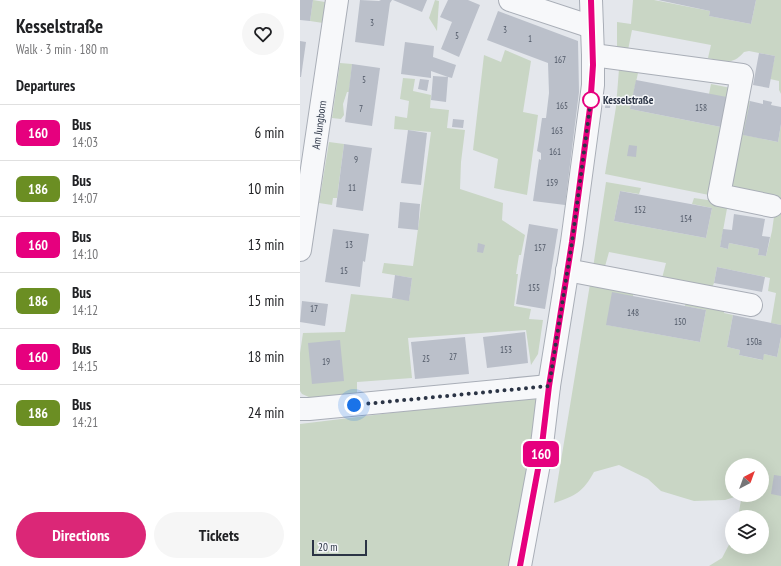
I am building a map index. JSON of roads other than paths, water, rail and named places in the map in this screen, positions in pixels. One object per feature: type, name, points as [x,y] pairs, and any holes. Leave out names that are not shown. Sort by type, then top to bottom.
[{"type":"street","name":"Am Jungborn","points":[[300,250],[337,0]]},
{"type":"street","points":[[510,0],[592,28]]},
{"type":"street","points":[[520,566],[541,453],[549,386],[593,85],[591,0]]},
{"type":"street","points":[[593,55],[742,75],[719,195],[772,206]]},
{"type":"street","points":[[567,270],[751,305]]},
{"type":"street","points":[[300,409],[549,386]]},
{"type":"place","name":"Kesselstraße","points":[[591,100]]}]
